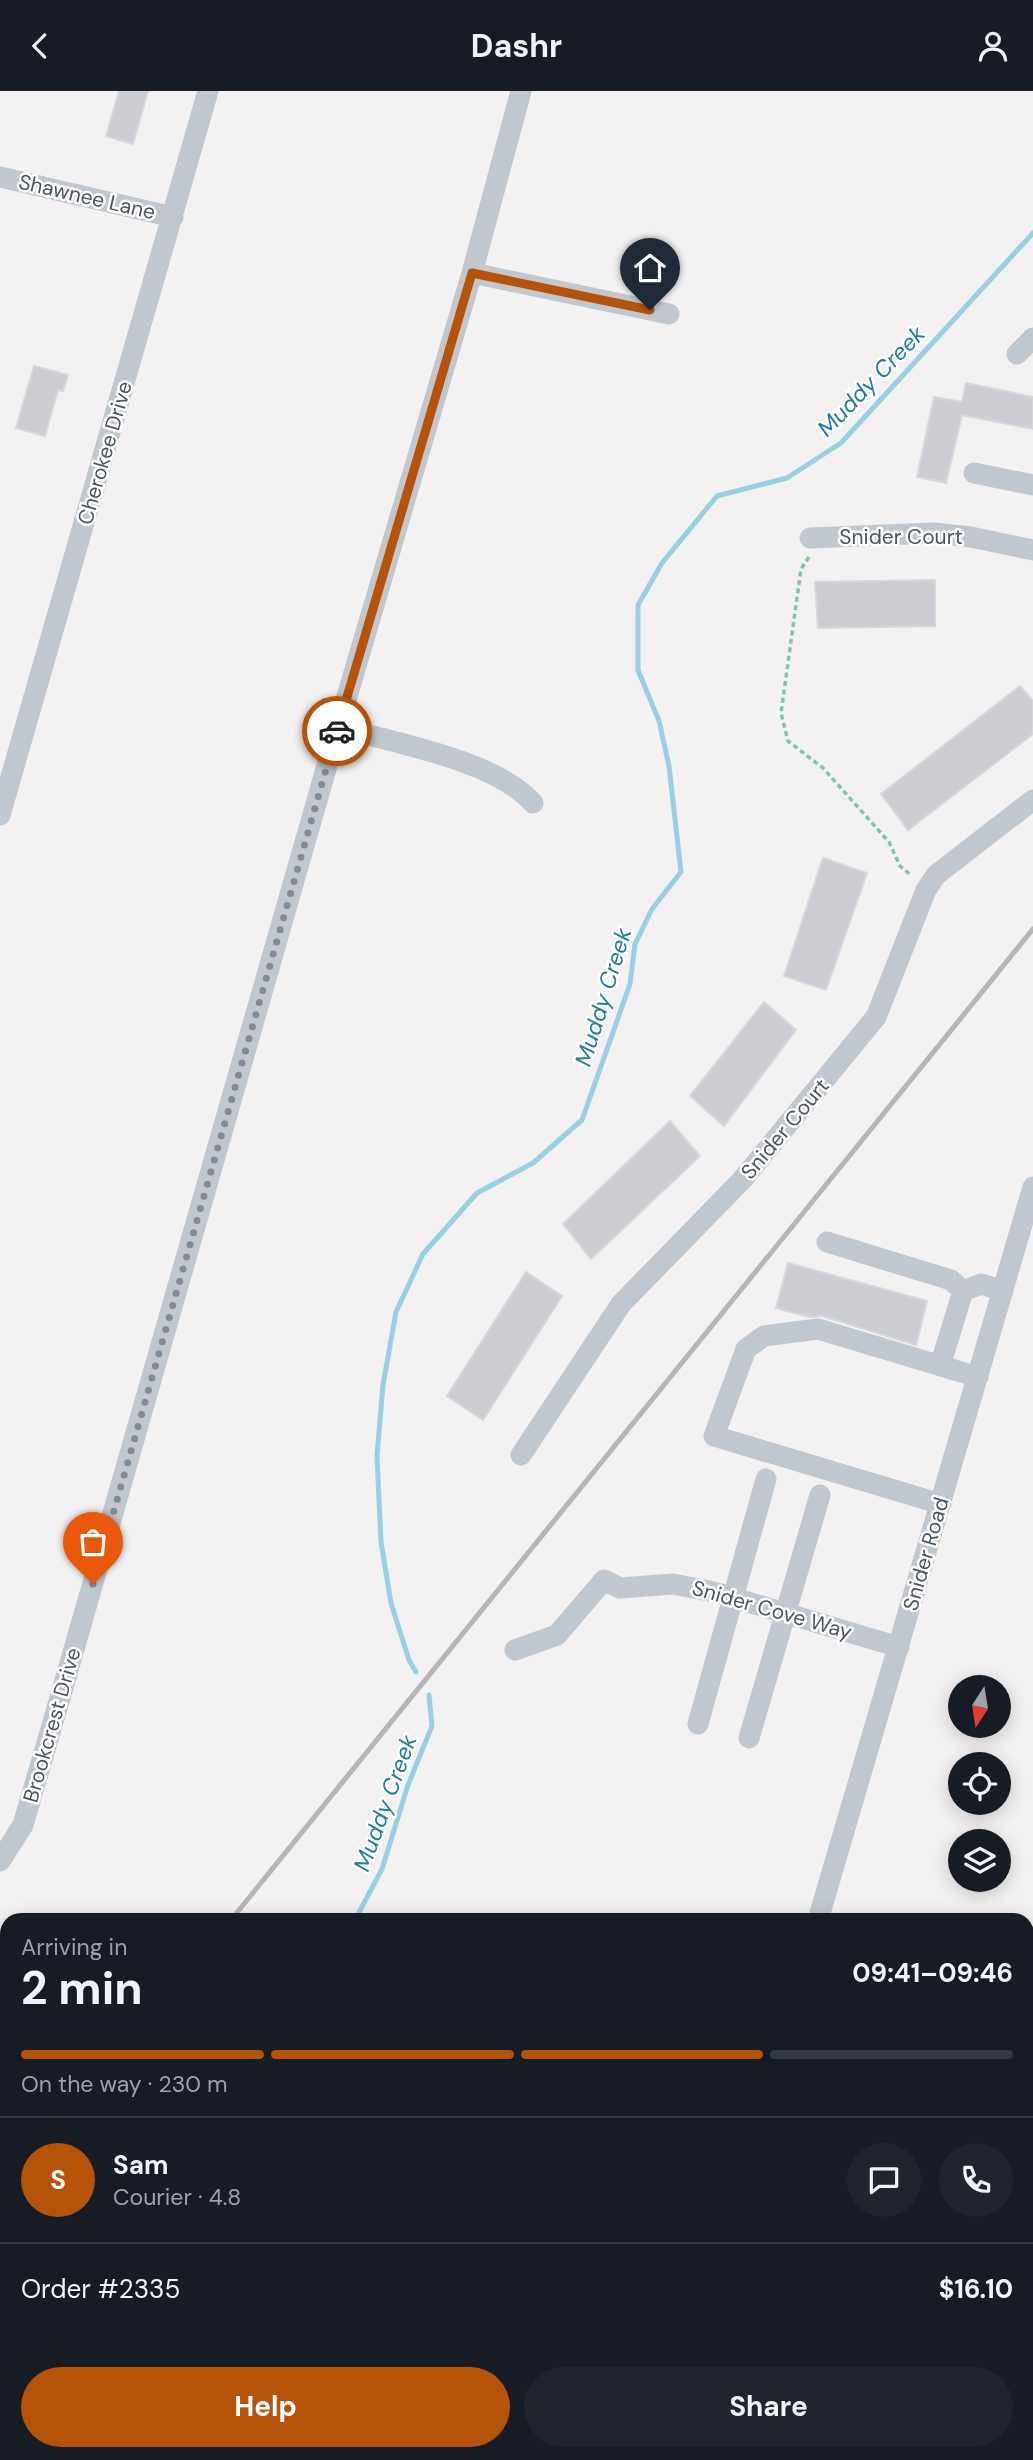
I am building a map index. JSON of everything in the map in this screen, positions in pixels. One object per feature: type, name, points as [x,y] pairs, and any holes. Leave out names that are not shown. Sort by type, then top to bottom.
[{"type":"street","name":"Cherokee Drive","points":[[0,815],[208,91]]},
{"type":"street","name":"Brookcrest Drive","points":[[0,1861],[23,1825],[338,727],[472,273],[521,91]]},
{"type":"street","name":"Shawnee Lane","points":[[0,177],[173,217]]},
{"type":"street","points":[[472,273],[669,314]]},
{"type":"street","points":[[1017,354],[1033,338]]},
{"type":"street","points":[[974,473],[1033,485]]},
{"type":"street","name":"Snider Court","points":[[810,538],[934,533],[971,537],[1033,550]]},
{"type":"street","points":[[338,727],[489,772],[513,784],[533,803]]},
{"type":"street","name":"Snider Court","points":[[521,1455],[621,1304],[742,1180],[876,1017],[926,890],[936,875],[1033,800]]},
{"type":"street","name":"Snider Road","points":[[820,1913],[1033,1187]]},
{"type":"street","points":[[827,1242],[951,1280],[963,1291]]},
{"type":"street","points":[[963,1291],[981,1284],[1003,1290]]},
{"type":"street","points":[[940,1366],[963,1291]]},
{"type":"street","points":[[940,1504],[714,1436],[746,1349],[764,1336],[818,1329],[978,1377]]},
{"type":"street","points":[[698,1724],[731,1597],[766,1479]]},
{"type":"street","points":[[749,1738],[820,1495]]},
{"type":"street","name":"Snider Cove Way","points":[[515,1650],[557,1635],[604,1580],[631,1589],[660,1584],[687,1585],[899,1647]]},
{"type":"path","points":[[810,538],[808,558],[801,569],[781,713],[788,741],[822,768],[889,842],[900,866],[926,890]]},
{"type":"building","points":[[119,91],[148,91],[133,144],[106,136]]},
{"type":"building","points":[[34,366],[68,375],[63,391],[58,390],[45,436],[16,428]]},
{"type":"building","points":[[966,383],[1033,397],[1033,429],[962,415],[946,483],[917,477],[934,397],[962,402]]},
{"type":"building","points":[[935,580],[935,626],[818,628],[815,582]]},
{"type":"building","points":[[1020,686],[1033,701],[1033,734],[908,830],[881,794]]},
{"type":"building","points":[[823,858],[867,873],[826,990],[784,976]]},
{"type":"building","points":[[764,1002],[796,1030],[724,1126],[690,1096]]},
{"type":"building","points":[[670,1121],[700,1156],[591,1259],[563,1224]]},
{"type":"building","points":[[788,1263],[927,1301],[916,1345],[822,1316],[809,1317],[776,1308]]},
{"type":"building","points":[[526,1272],[562,1296],[483,1420],[447,1396]]},
{"type":"waterway","name":"Muddy Creek","points":[[416,1672],[409,1660],[391,1603],[381,1542],[377,1456],[383,1385],[396,1312],[423,1254],[477,1193],[533,1163],[582,1120],[630,984],[635,944],[652,909],[681,872],[669,766],[659,721],[638,670],[638,605],[662,563],[717,496],[787,478],[841,443],[1033,233]]},
{"type":"waterway","name":"Muddy Creek","points":[[359,1913],[382,1869],[408,1785],[432,1726],[429,1695]]},
{"type":"railway","points":[[237,1913],[1033,929]]},
{"type":"way so far","points":[[93,1584],[337,731]]},
{"type":"route","points":[[337,731],[472,273],[650,310]]}]
